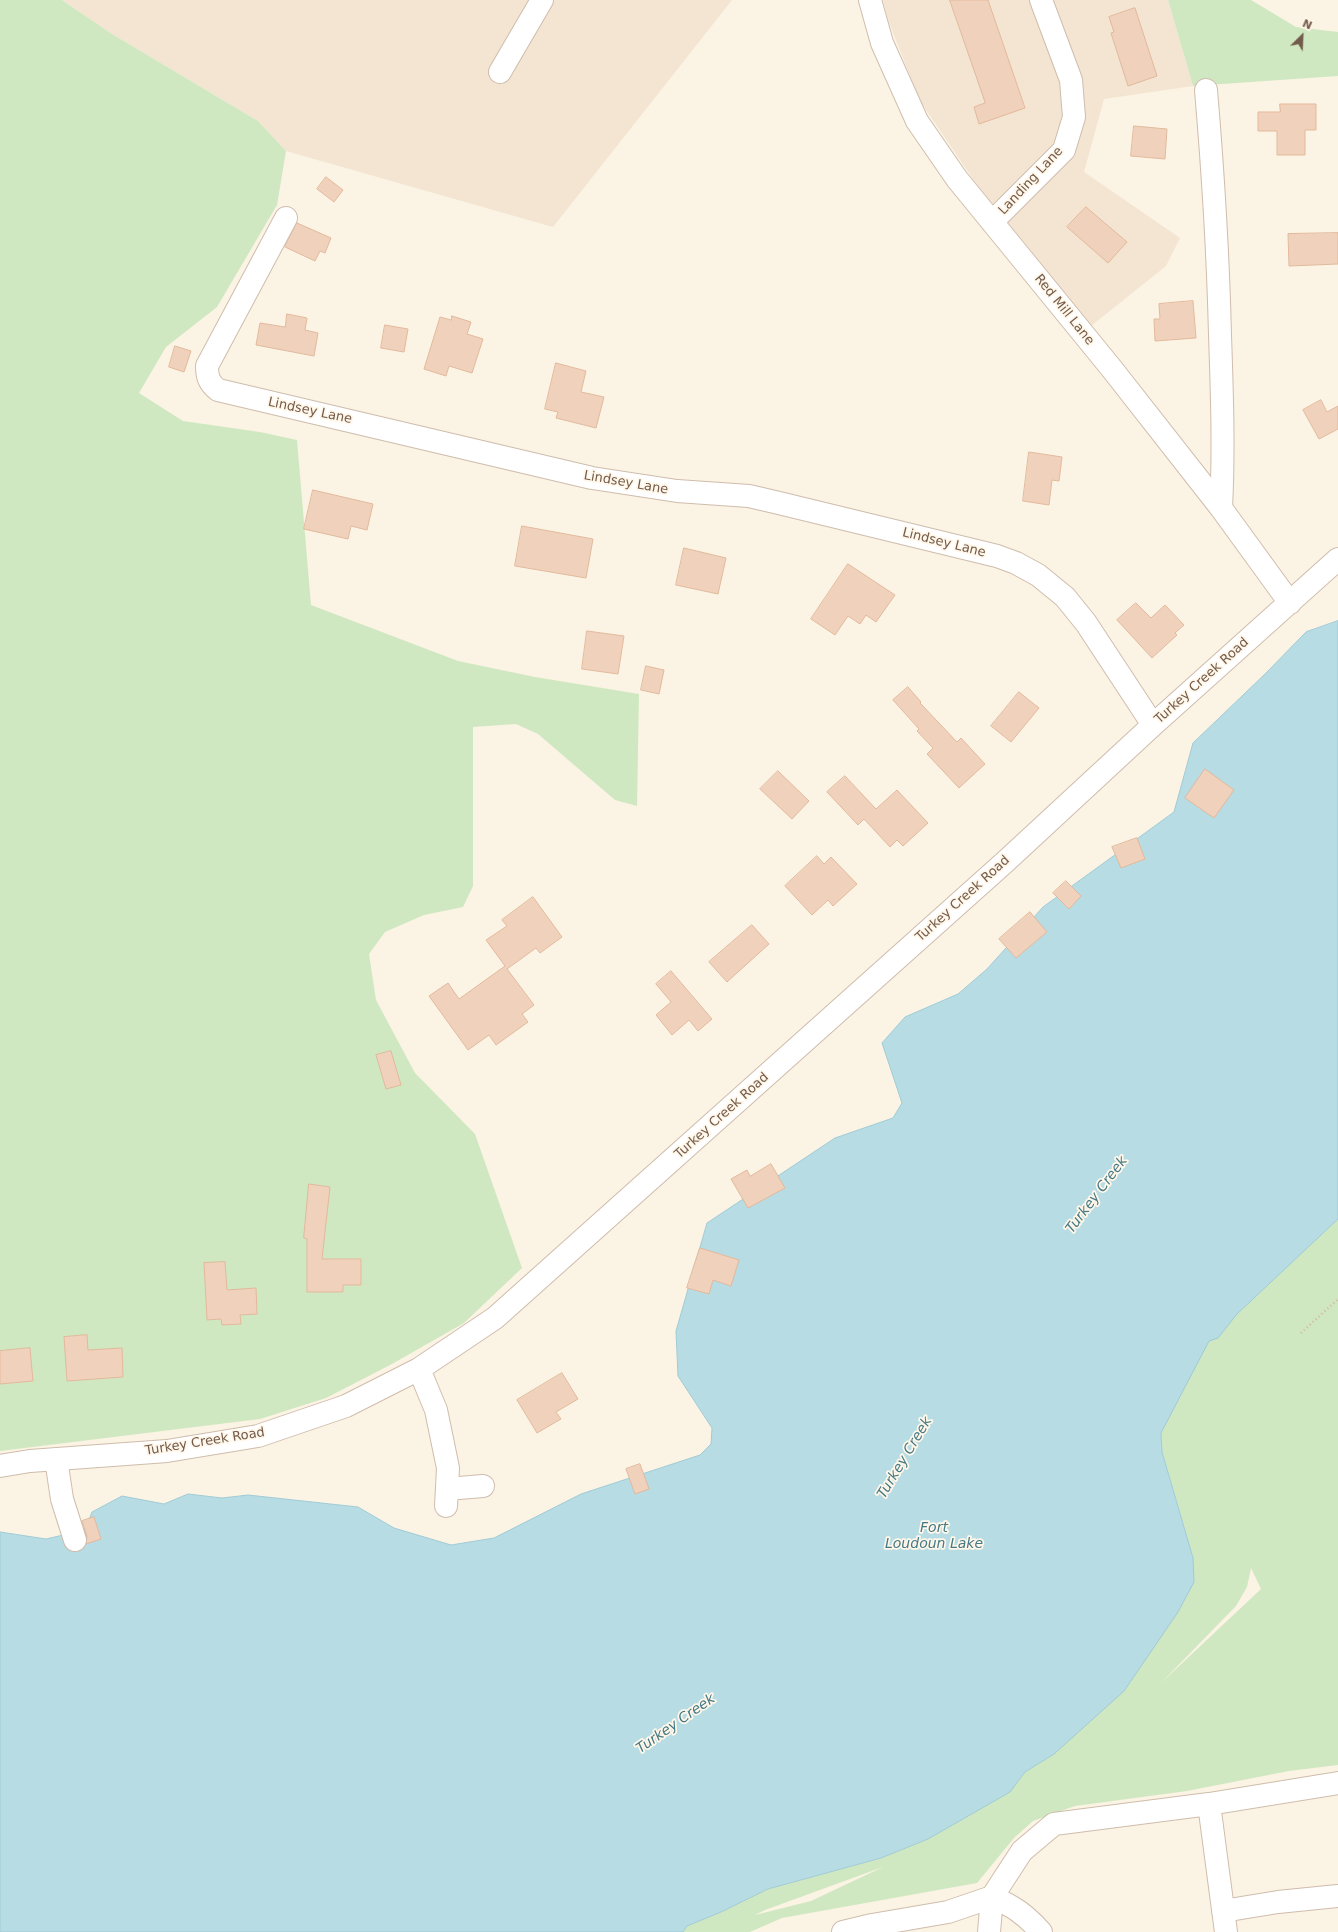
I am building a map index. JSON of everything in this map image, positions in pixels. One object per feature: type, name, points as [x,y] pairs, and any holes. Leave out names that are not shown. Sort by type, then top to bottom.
[{"type":"street","points":[[500,72],[542,0]]},
{"type":"street","name":"Red Mill Lane","points":[[870,0],[882,43],[917,121],[957,179],[1112,369],[1220,508],[1290,603]]},
{"type":"street","name":"Landing Lane","points":[[992,222],[1064,150],[1074,117],[1071,80],[1041,0]]},
{"type":"street","points":[[1206,90],[1225,222],[1222,402],[1223,466],[1220,508]]},
{"type":"street","name":"Lindsey Lane","points":[[286,218],[207,366],[208,379],[212,386],[218,390],[592,478],[677,491],[749,496],[779,502],[983,553],[1016,563],[1038,575],[1065,596],[1086,623],[1153,725]]},
{"type":"street","name":"Turkey Creek Road","points":[[0,1466],[56,1459],[167,1451],[258,1436],[346,1406],[419,1369],[495,1318],[1005,862],[1153,725],[1338,559]]},
{"type":"street","points":[[419,1369],[436,1410],[448,1468],[446,1498],[483,1486]]},
{"type":"street","points":[[56,1459],[62,1499],[74,1540]]},
{"type":"street","points":[[989,1932],[992,1897],[1022,1851],[1054,1824],[1209,1804],[1338,1783]]},
{"type":"street","points":[[1209,1804],[1225,1922],[1278,1902],[1338,1896]]},
{"type":"street","points":[[843,1932],[872,1925],[948,1912],[992,1897],[1014,1906],[1029,1918],[1041,1932]]},
{"type":"path","points":[[1301,1334],[1338,1299]]},
{"type":"shaded area","points":[[62,0],[732,0],[553,227],[286,151],[258,121],[112,34]]},
{"type":"shaded area","points":[[883,0],[1168,0],[1193,86],[1104,99],[1084,172],[1180,238],[1166,266],[1091,326],[975,182],[920,101],[888,20]]},
{"type":"green space","points":[[0,0],[62,0],[112,34],[258,121],[286,151],[277,205],[217,307],[166,347],[139,393],[183,421],[260,432],[297,440],[311,605],[458,661],[535,677],[639,694],[637,806],[615,800],[538,734],[516,724],[473,727],[473,886],[463,907],[424,915],[385,932],[369,954],[376,1000],[415,1073],[475,1134],[522,1268],[464,1323],[392,1364],[326,1398],[260,1419],[0,1451]]},
{"type":"green space","points":[[1168,0],[1251,0],[1296,27],[1338,32],[1338,76],[1193,86]]},
{"type":"green space","points":[[1338,1219],[1338,1765],[1289,1771],[1187,1791],[1075,1806],[1033,1821],[1014,1838],[977,1883],[782,1918],[750,1932],[683,1932],[687,1926],[721,1912],[768,1889],[881,1858],[928,1839],[1009,1792],[1025,1772],[1054,1754],[1193,1558],[1162,1452],[1161,1433],[1174,1405],[1203,1332]],"holes":[[[1251,1568],[1261,1589],[1161,1683],[1236,1606],[1247,1587]],[[883,1867],[811,1901],[755,1915],[765,1910]]]},
{"type":"water","name":"Fort Loudoun Lake","points":[[1338,621],[1338,1219],[1237,1314],[1218,1338],[1209,1341],[1161,1433],[1162,1452],[1193,1558],[1194,1582],[1178,1612],[1124,1691],[1054,1754],[1025,1772],[1010,1792],[928,1839],[881,1858],[768,1889],[721,1912],[687,1926],[683,1932],[0,1932],[0,1532],[46,1539],[85,1530],[92,1512],[122,1496],[164,1504],[188,1494],[222,1498],[248,1495],[358,1507],[394,1528],[451,1545],[494,1538],[581,1494],[700,1455],[711,1444],[712,1428],[678,1376],[676,1331],[707,1223],[835,1138],[893,1118],[902,1103],[882,1043],[905,1017],[958,994],[987,969],[1043,907],[1174,812],[1193,743],[1266,673],[1306,632]]},
{"type":"building","points":[[950,0],[988,0],[1025,108],[979,124],[974,107],[985,103]]},
{"type":"building","points":[[1135,8],[1157,76],[1128,86],[1111,33],[1114,32],[1109,17]]},
{"type":"building","points":[[1280,104],[1316,104],[1316,130],[1305,130],[1305,155],[1277,155],[1277,131],[1258,131],[1258,112],[1280,112]]},
{"type":"building","points":[[1134,126],[1167,129],[1165,159],[1131,156]]},
{"type":"building","points":[[326,177],[343,190],[334,202],[317,189]]},
{"type":"building","points":[[1086,207],[1127,242],[1108,263],[1067,227]]},
{"type":"building","points":[[297,223],[331,238],[325,253],[320,251],[315,261],[285,247]]},
{"type":"building","points":[[1338,233],[1338,264],[1289,266],[1288,234]]},
{"type":"building","points":[[1193,301],[1196,338],[1155,341],[1154,319],[1160,319],[1159,304]]},
{"type":"building","points":[[287,314],[307,318],[305,330],[318,333],[314,356],[256,345],[260,323],[285,327]]},
{"type":"building","points":[[452,316],[471,322],[467,334],[483,339],[472,373],[449,366],[446,376],[424,369],[440,317],[451,320]]},
{"type":"building","points":[[385,325],[408,329],[404,352],[381,348]]},
{"type":"building","points":[[175,346],[191,351],[184,372],[169,367]]},
{"type":"building","points":[[556,363],[586,371],[581,392],[604,397],[596,428],[556,418],[558,412],[545,409]]},
{"type":"building","points":[[1321,400],[1327,412],[1338,406],[1338,429],[1319,439],[1303,410]]},
{"type":"building","points":[[1029,452],[1062,457],[1059,481],[1052,480],[1049,505],[1023,501]]},
{"type":"building","points":[[313,490],[373,504],[367,530],[351,526],[348,539],[304,529]]},
{"type":"building","points":[[522,526],[593,539],[586,578],[515,566]]},
{"type":"building","points":[[684,548],[726,558],[718,594],[676,585]]},
{"type":"building","points":[[848,564],[895,595],[876,622],[866,615],[860,624],[848,616],[835,635],[811,619]]},
{"type":"building","points":[[1136,603],[1151,618],[1165,605],[1184,625],[1175,633],[1177,635],[1152,658],[1117,620]]},
{"type":"building","points":[[587,631],[624,636],[618,674],[582,669]]},
{"type":"building","points":[[646,666],[664,670],[659,694],[641,690]]},
{"type":"building","points":[[908,687],[921,702],[920,703],[957,742],[961,738],[985,764],[959,788],[927,754],[933,748],[917,731],[919,729],[893,700]]},
{"type":"building","points":[[1019,692],[1039,708],[1011,742],[991,726]]},
{"type":"building","points":[[1205,769],[1234,790],[1214,818],[1185,798]]},
{"type":"building","points":[[778,771],[809,801],[792,819],[760,789]]},
{"type":"building","points":[[845,776],[876,809],[897,790],[928,823],[903,846],[897,840],[890,847],[864,819],[858,825],[827,792]]},
{"type":"building","points":[[1137,838],[1145,859],[1121,868],[1112,847]]},
{"type":"building","points":[[817,856],[824,864],[831,857],[857,884],[833,906],[828,900],[812,915],[785,886]]},
{"type":"building","points":[[1066,881],[1081,896],[1069,909],[1053,893]]},
{"type":"building","points":[[533,897],[562,937],[540,953],[536,948],[507,969],[534,1005],[522,1014],[528,1022],[496,1045],[489,1035],[468,1050],[429,996],[448,983],[459,999],[505,966],[486,940],[507,926],[502,920]]},
{"type":"building","points":[[1030,912],[1047,932],[1016,958],[999,939]]},
{"type":"building","points":[[752,925],[769,944],[727,982],[709,962]]},
{"type":"building","points":[[671,971],[712,1019],[698,1031],[689,1020],[672,1035],[656,1015],[671,1002],[656,984]]},
{"type":"building","points":[[391,1051],[401,1085],[386,1089],[376,1055]]},
{"type":"building","points":[[771,1164],[785,1188],[748,1208],[731,1179],[747,1170],[750,1176]]},
{"type":"building","points":[[309,1184],[330,1187],[322,1259],[361,1259],[361,1285],[343,1285],[343,1292],[307,1292],[307,1239],[304,1238]]},
{"type":"building","points":[[700,1248],[739,1260],[731,1286],[713,1280],[709,1294],[687,1288]]},
{"type":"building","points":[[225,1262],[227,1290],[256,1288],[257,1314],[240,1315],[241,1324],[222,1325],[221,1319],[207,1320],[204,1263]]},
{"type":"building","points":[[87,1335],[88,1350],[122,1348],[123,1377],[67,1381],[64,1337]]},
{"type":"building","points":[[30,1348],[33,1381],[0,1384],[0,1351]]},
{"type":"building","points":[[562,1373],[578,1399],[556,1412],[561,1419],[537,1433],[517,1400]]},
{"type":"building","points":[[640,1464],[649,1489],[635,1494],[626,1469]]},
{"type":"building","points":[[94,1517],[101,1539],[86,1544],[87,1536],[82,1521]]},
{"type":"water label","name":"Turkey Creek","points":[[1097,1195]]},
{"type":"water label","name":"Turkey Creek","points":[[905,1458]]},
{"type":"water label","name":"Turkey Creek","points":[[676,1724]]}]
